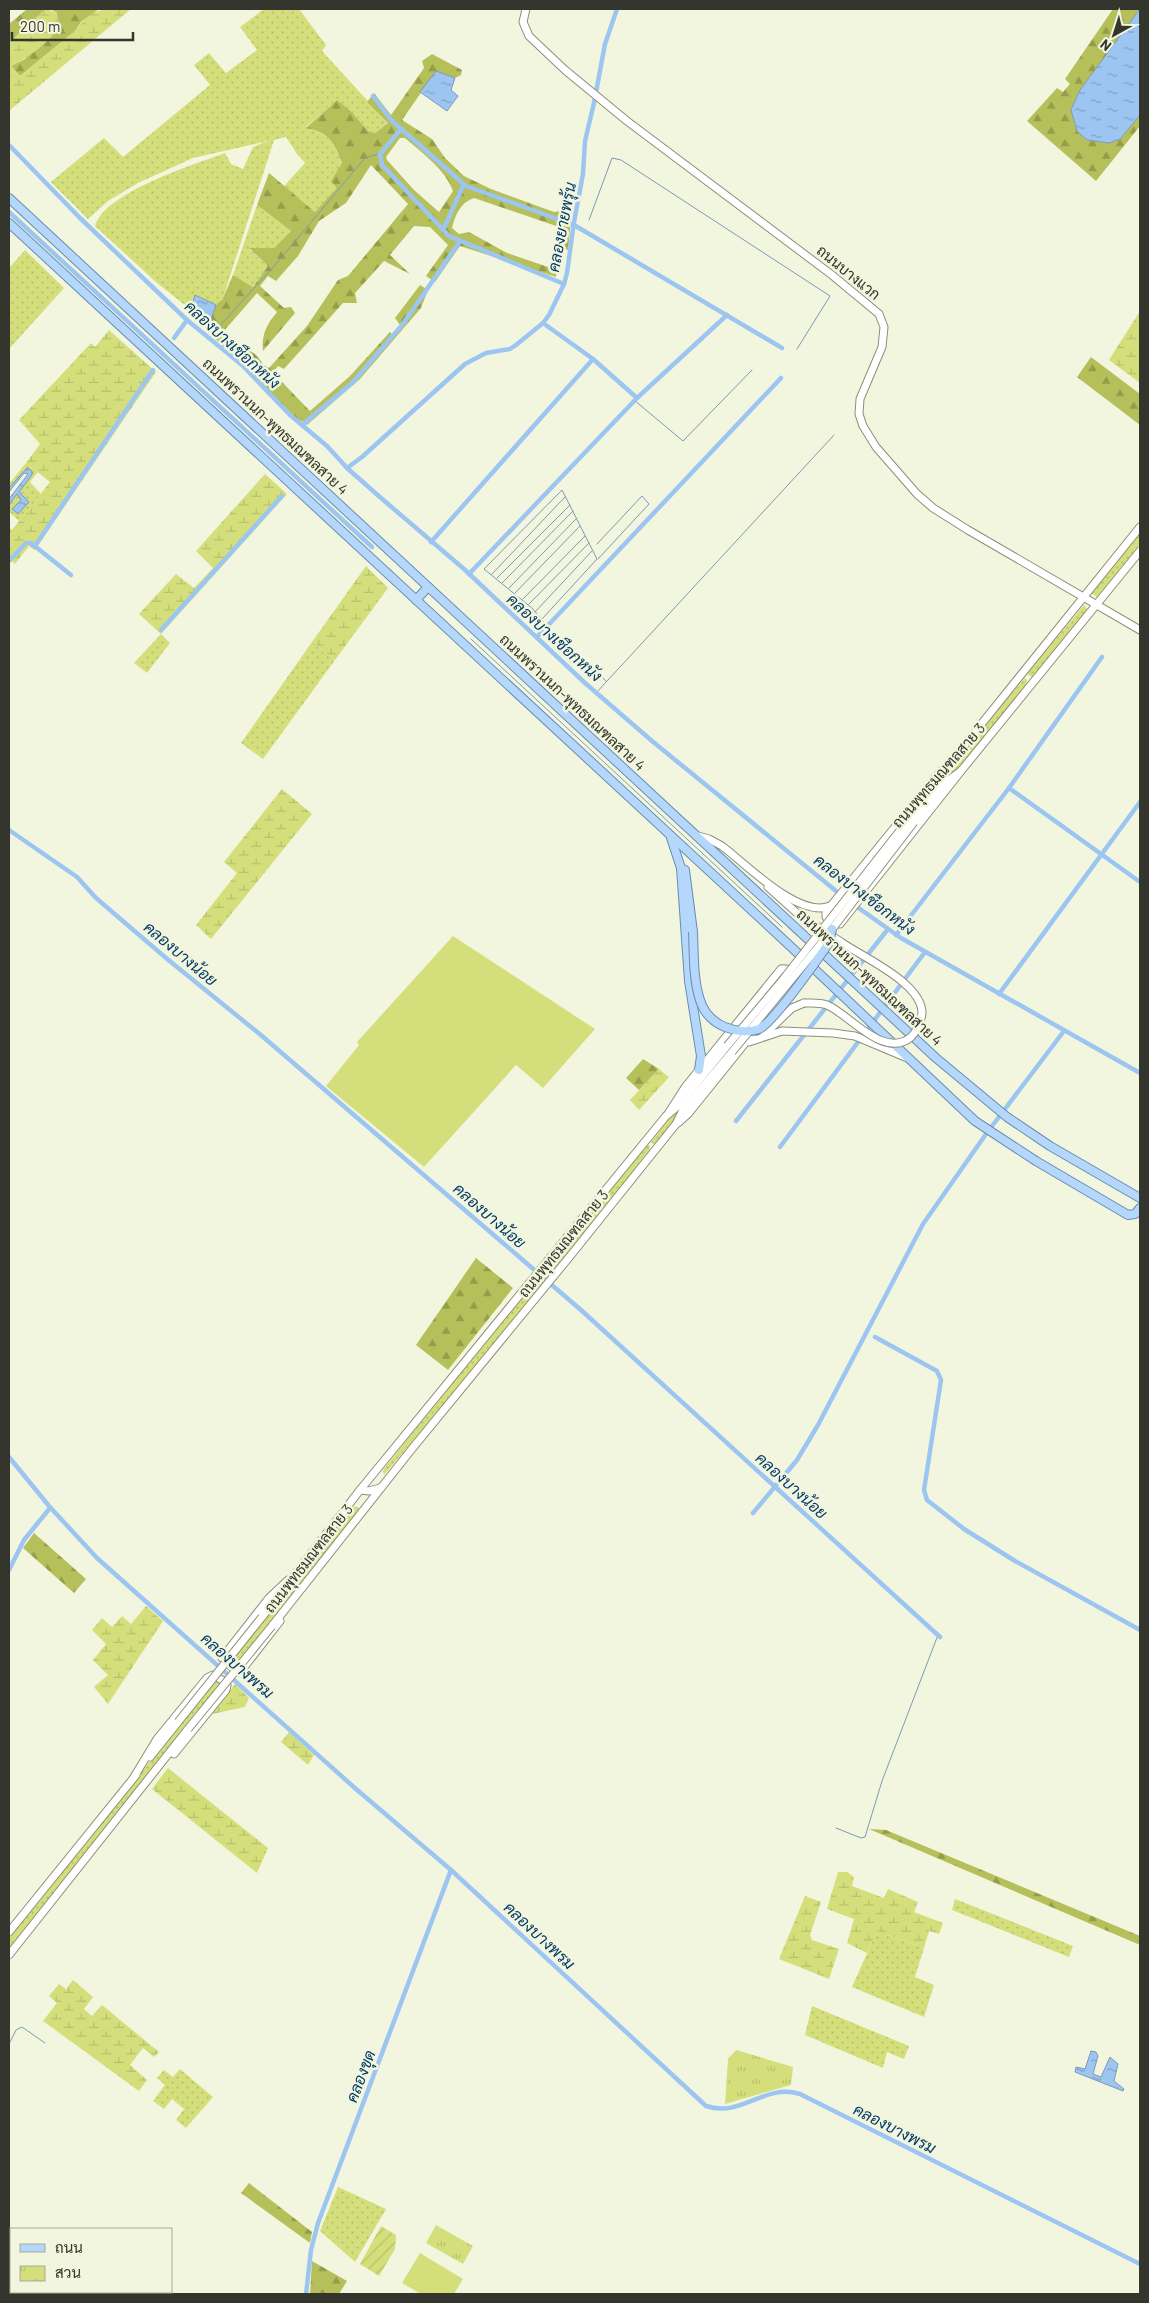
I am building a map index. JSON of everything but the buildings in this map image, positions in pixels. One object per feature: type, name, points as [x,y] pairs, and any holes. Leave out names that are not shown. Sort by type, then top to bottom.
[{"type":"main road","name":"ถนนบางแวก","points":[[526,9],[523,22],[529,36],[589,90],[832,275],[879,314],[884,327],[882,347],[860,400],[859,407],[863,426],[876,447],[913,490],[933,508],[1140,630]]},
{"type":"main road","name":"ถนนพรานนก-พุทธมณฑลสาย 4","points":[[9,198],[936,1058],[1007,1117],[1050,1146],[1140,1198]]},
{"type":"main road","name":"ถนนพรานนก-พุทธมณฑลสาย 4","points":[[9,223],[669,834],[866,1018],[905,1057],[980,1124],[993,1134],[1128,1215],[1135,1214],[1140,1208]]},
{"type":"main road","name":"ถนนพุทธมณฑลสาย 3","points":[[9,1932],[262,1617],[360,1490],[526,1286],[666,1116],[678,1106],[729,1049],[832,929],[942,778],[950,763],[1140,527]]},
{"type":"main road","name":"ถนนพุทธมณฑลสาย 3","points":[[9,1956],[188,1729],[306,1584],[362,1510],[676,1124],[683,1110],[781,982],[912,820],[946,782],[961,771],[1140,551]]},
{"type":"main road","points":[[416,600],[428,587]]},
{"type":"main road","points":[[1018,680],[1028,676],[1030,680],[1029,687]]},
{"type":"main road","points":[[950,763],[938,774],[826,912],[826,917],[834,924],[840,924],[850,912],[961,771]]},
{"type":"main road","points":[[669,834],[686,871],[698,991],[702,1007],[711,1018],[721,1025],[749,1031],[760,1028],[773,1016],[829,943],[832,929]]},
{"type":"main road","points":[[698,836],[709,839],[731,853],[793,901],[812,908],[822,909],[834,903]]},
{"type":"main road","points":[[678,853],[681,868],[689,981],[701,1056],[699,1070]]},
{"type":"main road","points":[[731,853],[798,914],[901,980],[916,994],[922,1008],[922,1016],[916,1032],[904,1041],[889,1043],[870,1034],[825,1004],[804,1003],[792,1008],[762,1037]]},
{"type":"main road","points":[[666,1116],[672,1105],[699,1070],[781,969],[790,970],[796,976],[796,980],[688,1114],[676,1124]]},
{"type":"main road","points":[[747,1042],[782,1031],[817,1032],[856,1036],[905,1057]]},
{"type":"main road","points":[[645,1143],[651,1145],[654,1151]]},
{"type":"main road","points":[[377,1469],[381,1477],[387,1479]]},
{"type":"main road","points":[[360,1490],[376,1490],[381,1488]]},
{"type":"main road","points":[[362,1510],[353,1500],[366,1495],[373,1497]]},
{"type":"main road","points":[[296,1574],[279,1587],[224,1655],[222,1658],[230,1666],[241,1671],[245,1668],[306,1584]]},
{"type":"main road","points":[[134,1777],[157,1739],[207,1678],[213,1675],[222,1680],[227,1685],[226,1690],[179,1748],[145,1785]]},
{"type":"green space","points":[[27,9],[46,9],[9,43],[9,24]]},
{"type":"green space","points":[[46,9],[57,13],[59,27],[38,50],[11,66],[20,76],[75,31],[93,13],[106,9],[131,9],[9,111],[9,43]]},
{"type":"green space","points":[[50,9],[99,9],[81,22],[75,31],[20,76],[11,66],[25,59],[57,13]]},
{"type":"green space","points":[[264,9],[299,9],[326,45],[322,51],[388,123],[375,133],[368,131],[350,110],[337,100],[306,127],[330,139],[342,164],[332,181],[338,188],[315,212],[284,186],[305,163],[286,137],[274,140],[222,301],[216,305],[196,295],[191,310],[156,282],[95,226],[102,214],[115,202],[152,181],[225,153],[231,164],[243,169],[253,147],[268,141],[193,158],[138,183],[108,201],[88,219],[51,182],[104,138],[123,157],[210,85],[194,65],[209,53],[226,73],[257,50],[240,27]]},
{"type":"green space","points":[[1113,9],[1140,9],[1080,90],[1071,110],[1077,131],[1087,140],[1109,143],[1120,139],[1140,115],[1140,126],[1096,181],[1027,121],[1057,88],[1063,92],[1070,84],[1065,79]]},
{"type":"green space","points":[[432,54],[462,70],[461,75],[455,78],[436,71],[402,120],[432,139],[445,158],[464,176],[491,189],[554,212],[572,209],[568,250],[561,248],[565,238],[562,228],[474,198],[469,200],[459,210],[452,228],[459,234],[469,232],[507,253],[557,270],[556,277],[460,246],[435,282],[426,276],[448,245],[430,227],[414,226],[390,255],[410,274],[384,261],[355,293],[357,303],[343,303],[284,369],[278,366],[269,377],[278,386],[282,382],[310,411],[350,376],[390,332],[392,335],[400,325],[395,318],[420,285],[428,290],[421,308],[360,379],[307,425],[303,421],[299,422],[252,373],[258,365],[254,359],[246,368],[207,331],[212,314],[215,306],[222,300],[233,275],[253,287],[268,266],[249,248],[274,248],[291,231],[257,205],[269,173],[315,212],[337,188],[331,181],[342,163],[336,149],[326,135],[306,128],[337,100],[350,110],[368,131],[375,133],[388,123],[367,102],[374,93],[391,115],[424,68],[422,61]],"holes":[[[400,138],[405,138],[426,156],[449,183],[453,191],[439,212],[414,190],[387,160],[386,157]],[[371,165],[408,204],[348,276],[338,280],[307,326],[269,368],[252,352],[230,344],[223,332],[257,293],[277,312],[266,330],[263,340],[263,351],[295,313],[291,307],[284,308],[260,286],[268,276],[276,281],[298,256],[319,221],[346,203]]]},
{"type":"green space","points":[[257,205],[291,231],[274,248],[249,249],[268,266],[253,287],[233,275]]},
{"type":"green space","points":[[25,250],[64,288],[9,349],[9,268]]},
{"type":"green space","points":[[1140,311],[1140,383],[1109,360]]},
{"type":"green space","points":[[109,330],[156,372],[35,550],[29,546],[15,564],[9,558],[9,528],[12,530],[50,482],[26,463],[40,444],[19,420],[91,343],[95,347]]},
{"type":"green space","points":[[1091,357],[1140,394],[1140,425],[1077,377]]},
{"type":"green space","points":[[26,463],[38,472],[30,482],[41,494],[19,521],[9,512],[9,505],[17,494],[25,506],[19,492],[32,475],[32,471],[27,468],[9,488],[9,484]]},
{"type":"green space","points":[[265,474],[287,494],[161,634],[139,614],[176,574],[194,588],[213,568],[196,551]]},
{"type":"green space","points":[[1140,532],[1140,544],[1097,597],[1091,593]]},
{"type":"green space","points":[[366,566],[388,588],[335,660],[312,642]]},
{"type":"green space","points":[[1084,605],[1088,610],[1032,677],[1027,674]]},
{"type":"green space","points":[[161,634],[170,643],[147,673],[134,663]]},
{"type":"green space","points":[[312,642],[335,660],[263,759],[241,743]]},
{"type":"green space","points":[[1025,678],[1027,680],[1026,687],[959,768],[946,777],[949,768]]},
{"type":"green space","points":[[282,789],[312,814],[211,939],[196,925],[237,873],[224,862]]},
{"type":"green space","points":[[453,936],[595,1029],[543,1088],[516,1065],[424,1167],[326,1086],[359,1045],[357,1042]]},
{"type":"green space","points":[[643,1059],[659,1069],[639,1090],[626,1078]]},
{"type":"green space","points":[[659,1069],[669,1077],[639,1110],[630,1100]]},
{"type":"green space","points":[[683,1105],[676,1120],[655,1145],[651,1142],[676,1110]]},
{"type":"green space","points":[[647,1145],[650,1146],[650,1149],[550,1277],[541,1271]]},
{"type":"green space","points":[[476,1258],[513,1288],[448,1370],[416,1345]]},
{"type":"green space","points":[[537,1277],[545,1284],[384,1475],[383,1470]]},
{"type":"green space","points":[[354,1506],[359,1508],[360,1511],[235,1667],[230,1662]]},
{"type":"green space","points":[[34,1533],[86,1579],[74,1593],[23,1548]]},
{"type":"green space","points":[[146,1606],[163,1621],[108,1704],[94,1687],[108,1675],[93,1660],[106,1644],[92,1630],[102,1618],[112,1627],[122,1616],[131,1624]]},
{"type":"green space","points":[[216,1679],[221,1683],[9,1948],[9,1937]]},
{"type":"green space","points":[[235,1684],[249,1698],[245,1707],[212,1714]]},
{"type":"green space","points":[[289,1732],[314,1755],[308,1765],[281,1742]]},
{"type":"green space","points":[[168,1768],[268,1848],[257,1873],[152,1789]]},
{"type":"green space","points":[[869,1829],[886,1830],[1140,1936],[1140,1945]]},
{"type":"green space","points":[[838,1872],[847,1872],[854,1877],[852,1886],[884,1898],[888,1889],[918,1902],[914,1912],[943,1923],[939,1934],[929,1931],[924,1948],[877,1931],[867,1953],[847,1943],[854,1919],[827,1909]]},
{"type":"green space","points":[[805,1896],[821,1902],[810,1935],[812,1940],[839,1949],[829,1979],[779,1959]]},
{"type":"green space","points":[[955,1899],[1073,1946],[1069,1957],[952,1910]]},
{"type":"green space","points":[[877,1931],[924,1948],[915,1977],[934,1985],[924,2017],[852,1987]]},
{"type":"green space","points":[[73,1980],[93,1997],[84,2009],[92,2016],[102,2005],[159,2052],[154,2057],[143,2048],[130,2065],[147,2080],[139,2091],[43,2021],[57,2003],[49,1996],[59,1984],[66,1989]]},
{"type":"green space","points":[[812,2006],[909,2046],[904,2059],[887,2052],[883,2068],[805,2035]]},
{"type":"green space","points":[[736,2050],[793,2067],[791,2085],[725,2104],[728,2059]]},
{"type":"green space","points":[[180,2069],[213,2097],[186,2128],[176,2120],[184,2109],[172,2099],[164,2109],[153,2101],[165,2085],[157,2078],[164,2070],[173,2077]]},
{"type":"green space","points":[[249,2183],[312,2232],[310,2243],[241,2193]]},
{"type":"green space","points":[[338,2187],[386,2209],[355,2262],[320,2231]]},
{"type":"green space","points":[[436,2225],[473,2246],[463,2264],[426,2243]]},
{"type":"green space","points":[[381,2226],[396,2235],[395,2249],[379,2276],[360,2264]]},
{"type":"green space","points":[[420,2253],[463,2279],[454,2294],[421,2294],[402,2283]]},
{"type":"green space","points":[[312,2261],[347,2281],[339,2294],[310,2294]]},
{"type":"water","points":[[1140,9],[1140,115],[1120,139],[1109,143],[1087,140],[1077,131],[1071,110],[1080,90]]},
{"type":"water","points":[[436,71],[455,78],[451,90],[458,96],[447,111],[420,92]]},
{"type":"water","points":[[195,295],[216,305],[209,325],[191,310]]},
{"type":"water","points":[[27,468],[32,471],[32,475],[19,492],[29,502],[18,514],[12,509],[21,500],[17,494],[9,505],[9,499],[28,474],[24,473],[9,492],[9,488]]},
{"type":"water","points":[[1091,2051],[1096,2052],[1098,2056],[1093,2074],[1101,2077],[1110,2057],[1118,2064],[1114,2081],[1124,2089],[1123,2091],[1075,2072],[1076,2067],[1085,2069]]},
{"type":"waterway","name":"คลองยายพรุ้น","points":[[347,468],[362,457],[465,364],[486,353],[510,349],[543,323],[549,315],[564,284],[567,273],[583,174],[585,141],[605,44],[617,9]]},
{"type":"waterway","name":"คลองยายพรุ้น","points":[[373,96],[391,120],[466,186],[574,225],[782,348]]},
{"type":"waterway","points":[[401,129],[380,154],[382,165],[449,236],[564,284]]},
{"type":"waterway","name":"คลองบางเชือกหนัง","points":[[9,145],[80,218],[187,320],[242,365],[290,415],[327,446],[347,468],[464,569],[585,683],[652,741],[841,895]]},
{"type":"waterway","points":[[208,339],[276,264],[365,158],[381,153]]},
{"type":"waterway","points":[[589,220],[612,158],[621,160],[830,296],[797,349]]},
{"type":"waterway","points":[[443,230],[464,184]]},
{"type":"waterway","points":[[9,212],[372,547]]},
{"type":"waterway","points":[[302,425],[352,383],[403,324],[460,241]]},
{"type":"waterway","points":[[469,574],[637,398],[727,315]]},
{"type":"waterway","points":[[174,338],[187,320]]},
{"type":"waterway","points":[[543,323],[593,359],[637,398]]},
{"type":"waterway","points":[[431,542],[593,359]]},
{"type":"waterway","points":[[35,546],[153,370]]},
{"type":"waterway","points":[[634,400],[683,441],[752,370]]},
{"type":"waterway","points":[[537,637],[781,378]]},
{"type":"waterway","points":[[596,693],[834,435]]},
{"type":"waterway","points":[[542,619],[597,559],[562,490],[484,569],[533,609],[547,626],[606,681]]},
{"type":"waterway","points":[[161,630],[282,496]]},
{"type":"waterway","points":[[597,544],[642,496],[649,504],[598,559]]},
{"type":"waterway","points":[[492,574],[565,497]]},
{"type":"waterway","points":[[497,578],[570,505]]},
{"type":"waterway","points":[[502,583],[573,511]]},
{"type":"waterway","points":[[509,588],[577,518]]},
{"type":"waterway","points":[[515,593],[580,526]]},
{"type":"waterway","points":[[523,599],[585,536]]},
{"type":"waterway","points":[[9,561],[26,543],[31,543],[71,575]]},
{"type":"waterway","points":[[529,604],[589,543]]},
{"type":"waterway","points":[[535,612],[592,551]]},
{"type":"waterway","points":[[471,639],[782,927]]},
{"type":"waterway","points":[[896,935],[1009,788],[1102,657]]},
{"type":"waterway","points":[[1009,788],[1140,882]]},
{"type":"waterway","points":[[999,994],[1140,802]]},
{"type":"waterway","name":"คลองบางน้อย","points":[[9,830],[77,877],[96,898],[262,1036],[581,1310],[940,1637]]},
{"type":"waterway","name":"คลองบางเชือกหนัง","points":[[853,904],[901,938],[1140,1073]]},
{"type":"waterway","points":[[736,1121],[888,929]]},
{"type":"waterway","points":[[780,1147],[925,952]]},
{"type":"waterway","points":[[753,1513],[797,1460],[818,1425],[923,1224],[986,1134],[1064,1031]]},
{"type":"waterway","points":[[875,1337],[937,1371],[941,1380],[924,1490],[927,1500],[964,1529],[1015,1561],[1140,1630]]},
{"type":"waterway","name":"คลองบางพรม","points":[[9,1457],[49,1506],[97,1558],[356,1789],[451,1870],[706,2106],[731,2108],[775,2093],[800,2094],[1140,2264]]},
{"type":"waterway","points":[[9,1570],[24,1540],[50,1508]]},
{"type":"waterway","points":[[836,1828],[861,1838],[865,1837],[882,1781],[938,1635]]},
{"type":"waterway","name":"คลองขุด","points":[[306,2294],[311,2250],[318,2223],[451,1870]]},
{"type":"waterway","points":[[9,2044],[16,2030],[22,2027],[45,2043]]}]
